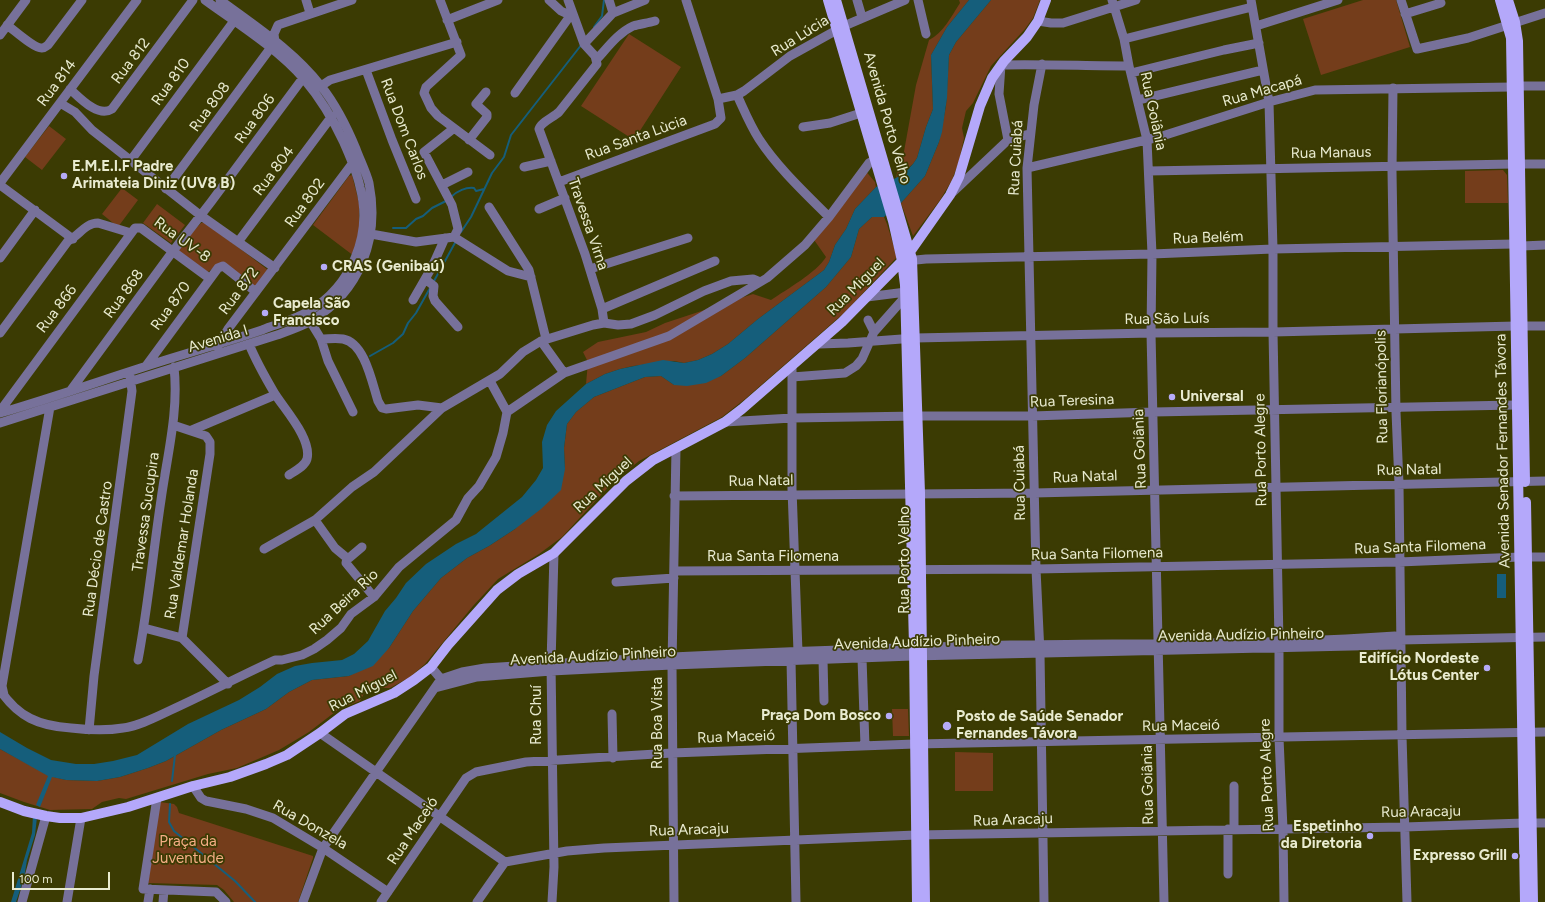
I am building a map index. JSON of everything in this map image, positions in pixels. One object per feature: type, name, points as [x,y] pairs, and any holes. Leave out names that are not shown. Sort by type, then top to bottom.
[{"type":"main road","points":[[828,0],[840,28]]},
{"type":"main road","points":[[836,0],[840,28]]},
{"type":"main road","points":[[950,195],[959,177],[982,100],[992,78],[1001,65],[1027,37],[1038,21],[1046,0]]},
{"type":"main road","name":"Avenida Senador Fernandes Távora","points":[[1500,0],[1512,23]]},
{"type":"main road","name":"Avenida Senador Fernandes Távora","points":[[1508,0],[1512,23],[1518,41],[1516,86],[1524,637],[1528,823],[1533,902]]},
{"type":"main road","name":"Avenida Porto Velho","points":[[840,28],[861,113],[885,181]]},
{"type":"main road","name":"Avenida Porto Velho","points":[[840,28],[897,220]]},
{"type":"main road","name":"Rua Miguel","points":[[157,798],[193,786],[230,777],[286,755],[320,733],[345,714],[394,693],[414,680],[431,667],[448,645],[497,590],[518,574],[554,553],[626,481],[653,460],[725,422],[819,344],[908,257],[950,195]]},
{"type":"main road","name":"Rua Porto Velho","points":[[897,220],[908,257],[915,494],[921,885],[925,902]]},
{"type":"main road","name":"Rua Porto Velho","points":[[908,257],[906,295],[911,339]]},
{"type":"main road","name":"Avenida Senador Fernandes Távora","points":[[1520,326],[1516,404],[1522,481]]},
{"type":"main road","points":[[0,802],[24,811],[46,816],[81,818],[128,807],[157,798]]},
{"type":"main road","name":"Avenida Senador Fernandes Távora","points":[[1525,902],[1528,823]]},
{"type":"main road","name":"Rua Porto Velho","points":[[917,902],[921,885]]},
{"type":"street","points":[[0,35],[26,0]]},
{"type":"street","points":[[7,25],[34,46],[41,48],[48,45],[82,0]]},
{"type":"street","name":"Rua 814","points":[[0,184],[137,0]]},
{"type":"street","name":"Rua 812","points":[[80,98],[98,111],[109,112],[194,0]]},
{"type":"street","name":"Avenida I","points":[[1,417],[50,407],[130,376],[146,366],[219,344],[295,318],[308,312],[329,295],[345,276],[353,263],[358,251],[362,233],[363,199],[355,159],[338,110],[321,86],[302,65],[234,21],[205,0]]},
{"type":"street","name":"Avenida I","points":[[1,417],[71,390],[174,367],[277,335],[310,321],[332,304],[347,289],[364,260],[371,234],[372,223],[369,182],[332,116],[303,78],[262,31],[220,0]]},
{"type":"street","points":[[306,0],[310,13]]},
{"type":"street","points":[[262,31],[310,13],[352,0]]},
{"type":"street","points":[[440,0],[461,55],[425,89],[424,93],[434,112],[453,129],[490,155]]},
{"type":"street","points":[[447,20],[498,0]]},
{"type":"street","points":[[549,0],[556,7],[572,16]]},
{"type":"street","points":[[568,0],[572,16],[584,44],[597,59],[615,39],[626,30],[634,26],[655,21]]},
{"type":"street","points":[[609,0],[613,13]]},
{"type":"street","points":[[584,44],[613,13],[645,0]]},
{"type":"street","points":[[686,0],[718,99],[737,95],[758,138],[767,151],[795,183],[829,217]]},
{"type":"street","points":[[857,0],[862,17]]},
{"type":"street","name":"Rua Lúcia","points":[[737,95],[752,87],[790,56],[862,17],[892,3],[905,0]]},
{"type":"street","points":[[918,0],[926,34]]},
{"type":"street","points":[[1038,21],[1063,23],[1113,3],[1136,0]]},
{"type":"street","points":[[1256,26],[1338,0]]},
{"type":"street","points":[[1401,0],[1417,49],[1468,38],[1545,13]]},
{"type":"street","name":"Rua Goiânia","points":[[1113,3],[1124,39],[1130,70],[1148,140],[1150,171],[1152,254],[1151,332],[1156,489],[1164,902]]},
{"type":"street","points":[[1405,14],[1441,3]]},
{"type":"street","points":[[1124,39],[1251,4]]},
{"type":"street","name":"Rua Porto Alegre","points":[[1251,4],[1269,102],[1273,249],[1275,487],[1278,564],[1279,738],[1283,829],[1284,902]]},
{"type":"street","points":[[516,93],[572,16]]},
{"type":"street","name":"Rua 810","points":[[130,160],[234,21]]},
{"type":"street","points":[[273,45],[274,34],[278,25]]},
{"type":"street","points":[[321,86],[330,80],[457,42]]},
{"type":"street","points":[[1008,140],[999,94],[1001,65],[1042,64],[1130,70],[1259,43]]},
{"type":"street","name":"Rua 808","points":[[166,189],[273,45]]},
{"type":"street","name":"Travessa Virna","points":[[597,59],[596,67],[559,112],[553,118],[539,126],[590,269],[602,309],[604,323]]},
{"type":"street","name":"Rua Cuiabá","points":[[1042,64],[1030,134],[1027,168],[1036,569],[1040,649],[1044,902]]},
{"type":"street","name":"Rua Dom Carlos","points":[[366,70],[416,199]]},
{"type":"street","points":[[1138,100],[1263,70]]},
{"type":"street","name":"Rua 806","points":[[200,215],[303,78]]},
{"type":"street","name":"Rua Macapá","points":[[1027,168],[1148,140],[1269,102],[1315,90],[1545,86]]},
{"type":"street","name":"Rua Florianópolis","points":[[1394,88],[1392,166],[1393,247],[1399,484],[1402,736],[1407,902]]},
{"type":"street","points":[[70,89],[80,98],[75,112]]},
{"type":"street","points":[[469,140],[487,117],[476,104],[486,92]]},
{"type":"street","name":"Rua Santa Lùcia","points":[[559,182],[715,124],[721,118],[718,99]]},
{"type":"street","points":[[60,103],[75,112],[92,130],[166,189],[275,268]]},
{"type":"street","points":[[803,127],[830,123],[861,113]]},
{"type":"street","name":"Rua 804","points":[[238,242],[332,116]]},
{"type":"street","points":[[453,129],[424,152],[454,208],[458,228],[456,237]]},
{"type":"street","name":"Rua Miguel","points":[[950,195],[1008,140],[1030,134]]},
{"type":"street","name":"Rua 802","points":[[275,268],[355,159]]},
{"type":"street","points":[[490,381],[507,412],[564,373],[669,336],[760,282],[788,261],[805,245],[829,217],[869,163],[876,159]]},
{"type":"street","points":[[524,167],[551,161]]},
{"type":"street","name":"Rua Manaus","points":[[1150,171],[1545,164]]},
{"type":"street","points":[[442,186],[468,172]]},
{"type":"street","points":[[0,184],[35,210],[70,240],[0,333]]},
{"type":"street","points":[[539,209],[565,198]]},
{"type":"street","points":[[489,207],[521,257],[531,277],[544,340],[564,373]]},
{"type":"street","points":[[0,258],[35,210]]},
{"type":"street","name":"Rua 868","points":[[71,390],[200,215]]},
{"type":"street","name":"Rua UV-8","points":[[70,240],[87,225],[93,223],[107,224],[134,230],[173,251],[209,278]]},
{"type":"street","name":"Rua 866","points":[[1,417],[134,230]]},
{"type":"street","points":[[371,234],[416,242],[456,237],[508,271],[531,277]]},
{"type":"street","points":[[413,300],[440,252],[445,238]]},
{"type":"street","points":[[590,269],[688,238]]},
{"type":"street","name":"Rua Belém","points":[[908,257],[1152,254],[1273,249],[1545,245]]},
{"type":"street","points":[[602,309],[715,261]]},
{"type":"street","name":"Rua UV-8","points":[[223,266],[256,292]]},
{"type":"street","name":"Rua 870","points":[[146,366],[209,278],[218,268],[223,266]]},
{"type":"street","name":"Rua 872","points":[[217,354],[219,344],[275,268]]},
{"type":"street","points":[[264,549],[315,520],[352,487],[374,472],[442,408],[490,381],[509,368],[523,352],[544,340],[604,323],[618,325],[631,324],[656,315],[704,291],[731,281],[753,278],[760,282]]},
{"type":"street","points":[[425,279],[433,285],[433,296],[436,303],[458,326]]},
{"type":"street","points":[[868,297],[906,295]]},
{"type":"street","points":[[792,377],[845,373],[858,364],[873,336],[906,295]]},
{"type":"street","points":[[868,320],[873,336]]},
{"type":"street","points":[[310,321],[321,339],[328,361],[353,412]]},
{"type":"street","name":"Rua São Luís","points":[[819,344],[848,343],[873,336],[911,339],[1151,332],[1273,332],[1395,328],[1545,326]]},
{"type":"street","points":[[321,339],[342,339],[349,341],[358,348],[364,357],[378,401],[382,408],[386,409],[418,405],[442,408]]},
{"type":"street","points":[[249,344],[257,363],[275,395],[300,430],[306,444],[307,460],[305,464],[289,475]]},
{"type":"street","points":[[792,366],[793,495],[798,652],[791,660],[796,902]]},
{"type":"street","name":"Travessa Sucupira","points":[[138,660],[144,628],[173,425],[176,395],[174,367]]},
{"type":"street","name":"Rua Décio de Castro","points":[[89,730],[94,676],[132,391],[130,376]]},
{"type":"street","points":[[173,425],[192,430],[275,395]]},
{"type":"street","name":"Rua Teresina","points":[[725,422],[792,418],[1032,416],[1516,404]]},
{"type":"street","points":[[3,694],[3,668],[50,407]]},
{"type":"street","name":"Rua Beira Rio","points":[[3,694],[20,713],[35,722],[53,727],[89,730],[124,728],[151,719],[228,684],[275,660],[314,650],[341,628],[351,614],[374,597],[399,567],[456,520],[468,498],[479,486],[496,457],[507,412]]},
{"type":"street","name":"Rua Valdemar Holanda","points":[[182,638],[210,454],[210,442],[208,438],[192,430]]},
{"type":"street","name":"Rua Boa Vista","points":[[674,902],[672,845],[672,661],[676,448]]},
{"type":"street","name":"Rua Natal","points":[[674,496],[1034,493],[1545,481]]},
{"type":"street","points":[[315,520],[335,548],[347,558]]},
{"type":"street","points":[[347,558],[362,547]]},
{"type":"street","name":"Rua Chuí","points":[[552,902],[554,853],[551,667],[554,553]]},
{"type":"street","name":"Rua Santa Filomena","points":[[616,582],[674,575],[795,570],[916,571],[1157,567],[1399,562],[1545,557]]},
{"type":"street","points":[[347,558],[346,563],[374,597]]},
{"type":"street","points":[[144,628],[182,638],[228,684]]},
{"type":"street","name":"Avenida Audízio Pinheiro","points":[[441,679],[462,672],[485,668],[551,667],[672,661],[798,652],[918,652],[1340,643],[1396,645],[1400,640],[1545,637]]},
{"type":"street","name":"Avenida Audízio Pinheiro","points":[[672,661],[862,658],[918,652]]},
{"type":"street","points":[[862,658],[865,746]]},
{"type":"street","points":[[823,659],[824,701]]},
{"type":"street","points":[[303,902],[323,848],[441,679],[431,667]]},
{"type":"street","name":"Avenida Audízio Pinheiro","points":[[435,688],[476,677],[551,667]]},
{"type":"street","points":[[612,714],[613,758]]},
{"type":"street","name":"Rua Maceió","points":[[381,902],[466,778],[476,772],[526,762],[613,758],[672,753],[919,744],[1402,736],[1545,732]]},
{"type":"street","points":[[320,733],[505,862],[477,902]]},
{"type":"street","name":"Rua Donzela","points":[[193,786],[201,798],[206,801],[240,808],[273,818],[323,848],[388,892]]},
{"type":"street","points":[[1228,874],[1234,786]]},
{"type":"street","points":[[157,798],[143,889],[216,892],[226,902]]},
{"type":"street","points":[[22,902],[46,816]]},
{"type":"street","points":[[67,902],[81,818]]},
{"type":"street","name":"Rua Aracaju","points":[[505,862],[554,853],[604,848],[794,840],[1043,832],[1404,827],[1545,823]]},
{"type":"street","points":[[148,902],[150,889]]},
{"type":"street","points":[[163,902],[164,890]]},
{"type":"green space","points":[[959,0],[969,0],[947,27],[931,55],[933,109],[917,158],[913,164],[896,178],[897,173],[894,160],[903,157],[916,85],[929,40],[934,37],[946,24],[960,3]]},
{"type":"green space","points":[[991,0],[1040,0],[1033,18],[1025,29],[991,66],[973,103],[966,111],[962,128],[964,138],[959,161],[952,180],[940,200],[913,236],[901,203],[925,176],[939,142],[946,106],[949,55],[956,42]]},
{"type":"green space","points":[[1363,0],[1396,0],[1410,47],[1321,75],[1303,19]]},
{"type":"green space","points":[[629,34],[681,67],[634,140],[581,106]]},
{"type":"green space","points":[[49,126],[66,139],[42,170],[25,157]]},
{"type":"green space","points":[[864,169],[875,182],[876,187],[855,209],[846,229],[835,245],[829,262],[824,270],[758,319],[728,344],[712,354],[698,360],[684,363],[674,361],[620,369],[605,374],[586,384],[588,362],[583,352],[598,342],[646,332],[665,323],[753,294],[771,300],[808,275],[826,257],[812,237]]},
{"type":"green space","points":[[1503,170],[1507,175],[1508,203],[1465,203],[1465,171]]},
{"type":"green space","points":[[352,175],[359,203],[359,234],[354,256],[313,225],[349,176]]},
{"type":"green space","points":[[122,188],[138,200],[118,227],[102,214]]},
{"type":"green space","points":[[157,204],[185,225],[171,243],[143,223]]},
{"type":"green space","points":[[872,217],[884,217],[897,257],[845,312],[745,399],[722,417],[639,461],[614,481],[562,537],[539,554],[498,579],[473,606],[425,664],[410,677],[390,688],[380,688],[365,692],[360,701],[339,709],[309,732],[279,750],[237,768],[208,774],[126,799],[119,798],[102,802],[92,809],[50,810],[0,793],[0,749],[50,776],[66,780],[97,781],[120,777],[166,761],[221,730],[266,709],[289,692],[312,680],[349,676],[389,648],[413,611],[441,578],[467,558],[515,529],[565,469],[564,448],[567,424],[576,412],[594,397],[645,377],[661,376],[674,385],[721,376],[745,358],[826,287],[851,257],[859,229]]},
{"type":"green space","points":[[205,222],[268,270],[258,288],[217,265],[208,272],[179,252],[179,247],[201,223]]},
{"type":"green space","points":[[892,709],[908,709],[909,736],[893,736]]},
{"type":"green space","points":[[955,752],[993,753],[993,791],[955,791]]},
{"type":"green space","name":"Praça da Juventude","points":[[160,802],[174,804],[179,813],[313,856],[298,902],[234,902],[224,890],[217,885],[148,883]]},
{"type":"water","points":[[969,0],[991,0],[956,42],[949,55],[947,98],[942,132],[925,176],[901,203],[884,217],[872,217],[859,229],[851,257],[826,287],[745,358],[721,376],[706,383],[687,386],[674,385],[661,376],[645,377],[594,397],[576,412],[567,424],[564,448],[565,469],[561,490],[541,509],[515,529],[467,558],[441,578],[413,611],[389,648],[373,666],[349,676],[312,680],[289,692],[266,709],[221,730],[166,761],[148,768],[120,777],[97,781],[66,780],[52,777],[40,807],[36,805],[48,776],[0,749],[0,732],[51,760],[76,764],[94,764],[113,761],[137,755],[188,724],[239,700],[277,674],[295,666],[342,660],[354,654],[368,641],[385,611],[406,583],[426,564],[456,544],[476,534],[522,497],[536,480],[543,468],[542,442],[547,425],[556,411],[586,384],[605,374],[620,369],[663,360],[684,363],[698,360],[712,354],[728,344],[758,319],[824,270],[829,262],[835,245],[846,229],[855,209],[876,187],[896,178],[906,171],[917,158],[933,109],[931,55],[947,27]]},
{"type":"water","points":[[1497,574],[1506,574],[1506,598],[1497,598]]},
{"type":"water","points":[[33,815],[37,817],[35,835],[16,902],[11,902],[32,833]]},
{"type":"waterway","points":[[594,27],[602,16],[604,0]]},
{"type":"waterway","points":[[461,232],[471,217],[492,173],[504,157],[511,135],[582,44]]},
{"type":"waterway","points":[[451,197],[459,191],[465,189],[474,188],[476,191],[484,189]]},
{"type":"waterway","points":[[393,228],[406,228],[432,208],[446,201]]},
{"type":"waterway","points":[[434,281],[456,241]]},
{"type":"waterway","points":[[370,356],[393,343],[403,334],[408,323],[416,313],[430,288]]},
{"type":"waterway","points":[[172,781],[175,755]]},
{"type":"waterway","points":[[170,804],[169,822],[174,831],[235,881],[255,902]]},
{"type":"place","name":"E.M.E.I.F Padre Arimateia Diniz (UV8 B)","points":[[64,176]]},
{"type":"place","name":"CRAS (Genibaú)","points":[[324,267]]},
{"type":"place","name":"Capela São Francisco","points":[[265,313]]},
{"type":"place","name":"Universal","points":[[1172,397]]},
{"type":"place","name":"Edifício Nordeste Lótus Center","points":[[1487,668]]},
{"type":"place","name":"Praça Dom Bosco","points":[[889,716]]},
{"type":"place","name":"Posto de Saúde Senador Fernandes Távora","points":[[947,726]]},
{"type":"place","name":"Espetinho da Diretoria","points":[[1370,836]]},
{"type":"place","name":"Expresso Grill","points":[[1515,856]]}]
